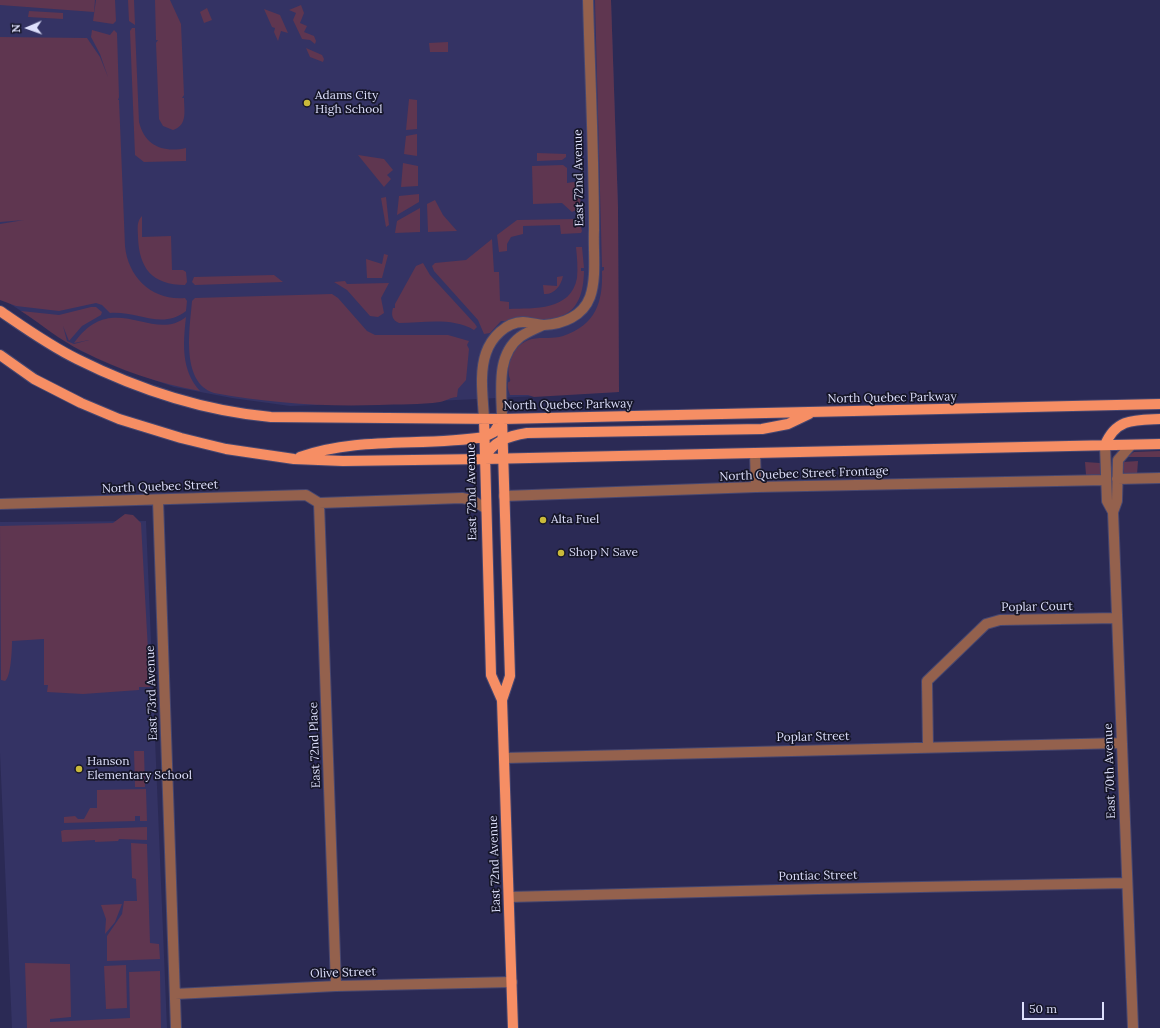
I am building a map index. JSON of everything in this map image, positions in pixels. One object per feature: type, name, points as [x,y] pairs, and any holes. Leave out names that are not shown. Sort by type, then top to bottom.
[{"type":"main road","name":"North Quebec Parkway","points":[[0,311],[62,351],[84,362],[148,388],[216,408],[254,415],[291,418],[484,420],[1160,404]]},
{"type":"main road","points":[[0,355],[41,382],[81,403],[119,419],[181,438],[226,449],[294,459],[343,461],[484,459],[1160,444]]},
{"type":"main road","points":[[484,459],[493,445],[516,434],[762,429],[788,424],[811,413]]},
{"type":"main road","name":"East 72nd Avenue","points":[[502,419],[510,676],[502,700],[513,1028]]},
{"type":"main road","points":[[294,459],[350,445],[484,437],[494,432],[502,419]]},
{"type":"main road","points":[[1105,445],[1113,430],[1127,421],[1160,419]]},
{"type":"main road","name":"East 72nd Avenue","points":[[484,420],[485,508],[491,675],[502,700]]},
{"type":"street","name":"East 72nd Avenue","points":[[484,420],[483,369],[486,353],[490,344],[504,329],[513,323],[523,322],[543,325],[560,323],[572,318],[586,304],[592,288],[594,215],[588,0]]},
{"type":"street","name":"East 72nd Avenue","points":[[502,419],[502,371],[505,358],[509,349],[521,336],[543,325]]},
{"type":"street","name":"East 70th Avenue","points":[[1131,444],[1118,460],[1117,500],[1113,512],[1133,1028]]},
{"type":"street","name":"East 70th Avenue","points":[[1105,445],[1107,501],[1113,512]]},
{"type":"street","points":[[755,453],[756,488]]},
{"type":"street","points":[[1117,479],[1160,478]]},
{"type":"street","name":"North Quebec Street Frontage","points":[[504,496],[756,488],[1106,480]]},
{"type":"street","name":"North Quebec Street","points":[[0,504],[306,495],[320,503]]},
{"type":"street","points":[[320,503],[462,498],[472,500],[485,508]]},
{"type":"street","name":"East 73rd Avenue","points":[[158,500],[176,1028]]},
{"type":"street","name":"East 72nd Place","points":[[320,503],[336,986]]},
{"type":"street","name":"Poplar Court","points":[[928,747],[927,681],[929,677],[986,624],[1000,620],[1117,618]]},
{"type":"street","name":"Poplar Street","points":[[504,758],[1122,743]]},
{"type":"street","name":"Pontiac Street","points":[[509,897],[818,888],[1127,883]]},
{"type":"street","name":"Olive Street","points":[[175,994],[336,986],[512,982]]},
{"type":"shaded area","name":"Adams City High School","points":[[0,0],[611,0],[618,207],[619,392],[290,406],[232,398],[174,387],[126,370],[81,351],[0,297]]},
{"type":"shaded area","points":[[0,0],[95,0],[94,12],[0,5]]},
{"type":"shaded area","points":[[96,0],[115,0],[116,21],[113,24],[93,21]]},
{"type":"shaded area","points":[[128,0],[134,0],[135,25],[129,21]]},
{"type":"shaded area","points":[[155,0],[170,0],[181,24],[184,95],[182,98],[184,98],[184,117],[181,125],[173,130],[163,126],[159,119],[156,43],[158,40],[156,40]]},
{"type":"shaded area","points":[[595,0],[611,0],[618,207],[619,392],[534,397],[528,395],[510,395],[508,389],[508,382],[510,381],[509,367],[515,350],[520,345],[532,339],[563,336],[583,326],[595,311],[601,293],[602,271],[604,270],[604,267],[602,267]]},
{"type":"shaded area","points":[[301,5],[304,13],[300,23],[307,26],[304,32],[314,36],[316,41],[315,44],[310,40],[302,39],[293,20],[296,13],[289,10]]},
{"type":"shaded area","points":[[207,8],[212,20],[204,23],[200,12]]},
{"type":"shaded area","points":[[264,9],[280,15],[288,33],[281,31],[278,41],[274,32],[275,28],[272,27]]},
{"type":"shaded area","points":[[29,11],[63,13],[63,19],[28,17]]},
{"type":"shaded area","points":[[132,28],[135,28],[139,122],[142,130],[150,142],[156,146],[170,149],[186,148],[186,161],[144,162],[135,155],[130,31]]},
{"type":"shaded area","points":[[92,30],[110,35],[114,30],[117,33],[118,100],[125,246],[127,258],[131,268],[144,285],[163,296],[185,298],[187,301],[186,311],[168,319],[110,313],[102,305],[96,303],[59,311],[16,306],[0,300],[0,224],[24,220],[0,222],[0,37],[87,38],[100,57],[108,77],[100,54],[91,37]]},
{"type":"shaded area","points":[[448,42],[448,52],[430,52],[429,43]]},
{"type":"shaded area","points":[[306,48],[322,55],[324,59],[323,62],[310,57]]},
{"type":"shaded area","points":[[409,99],[417,100],[417,129],[406,130]]},
{"type":"shaded area","points":[[417,134],[417,156],[404,154],[406,136]]},
{"type":"shaded area","points":[[537,153],[566,154],[566,157],[562,160],[537,161]]},
{"type":"shaded area","points":[[358,155],[384,159],[393,170],[387,175],[391,179],[384,187]]},
{"type":"shaded area","points":[[403,163],[418,166],[418,186],[401,187]]},
{"type":"shaded area","points":[[563,165],[567,168],[567,183],[574,182],[581,188],[580,208],[572,212],[562,203],[533,204],[532,166]]},
{"type":"shaded area","points":[[419,194],[419,202],[397,215],[399,196]]},
{"type":"shaded area","points":[[386,197],[389,225],[386,227],[381,198]]},
{"type":"shaded area","points":[[435,200],[443,215],[457,231],[428,232],[427,204]]},
{"type":"shaded area","points":[[420,208],[420,232],[395,233],[397,221]]},
{"type":"shaded area","points":[[142,216],[142,237],[171,236],[172,270],[183,270],[186,272],[187,282],[185,285],[164,282],[150,273],[145,266],[141,258],[138,237],[138,223]]},
{"type":"shaded area","points":[[575,219],[580,223],[581,233],[561,234],[560,225],[523,226],[523,234],[511,237],[507,244],[507,251],[499,252],[497,235],[517,220]]},
{"type":"shaded area","points":[[492,239],[494,272],[499,272],[500,301],[509,302],[509,309],[550,306],[567,297],[573,289],[577,278],[576,247],[582,247],[584,268],[581,268],[581,271],[584,271],[582,290],[577,303],[569,312],[559,317],[532,321],[501,321],[490,333],[484,334],[478,320],[434,271],[432,266],[435,263],[466,260]]},
{"type":"shaded area","points":[[384,254],[388,255],[382,278],[367,278],[366,259],[382,264]]},
{"type":"shaded area","points":[[423,263],[430,275],[475,324],[477,327],[474,330],[456,323],[399,323],[393,319],[392,313],[393,308],[395,308],[395,304],[416,266]]},
{"type":"shaded area","points":[[274,275],[283,282],[195,285],[192,282],[194,277]]},
{"type":"shaded area","points":[[563,276],[561,283],[554,291],[544,294],[543,285],[557,286],[557,277]]},
{"type":"shaded area","points":[[345,281],[347,284],[389,283],[381,298],[384,313],[378,317],[370,316],[347,290],[334,282]]},
{"type":"shaded area","points":[[332,294],[338,298],[367,331],[375,335],[448,335],[469,341],[467,345],[469,349],[466,380],[458,389],[457,397],[440,402],[417,404],[296,404],[214,393],[203,387],[196,378],[192,366],[189,339],[192,301],[195,298]]},
{"type":"shaded area","points":[[96,307],[102,312],[101,315],[82,326],[69,341],[63,326],[67,341],[74,344],[89,340],[74,343],[89,327],[103,320],[118,318],[160,325],[173,324],[186,317],[184,347],[186,365],[189,374],[200,391],[155,380],[96,358],[66,342],[21,311],[59,315]]},
{"type":"shaded area","points":[[1160,451],[1160,457],[1127,457],[1134,452]]},
{"type":"shaded area","points":[[1138,461],[1137,475],[1125,475],[1122,467],[1123,462]]},
{"type":"shaded area","points":[[1085,462],[1100,463],[1101,477],[1086,475]]},
{"type":"shaded area","points":[[125,514],[133,515],[141,523],[150,687],[139,687],[139,690],[83,694],[47,692],[48,685],[44,685],[44,639],[12,641],[9,674],[5,681],[1,680],[0,526],[113,523]]},
{"type":"shaded area","name":"Hanson Elementary School","points":[[146,521],[167,1028],[12,1028],[0,753],[0,522]]},
{"type":"shaded area","points":[[134,751],[144,751],[145,787],[135,787]]},
{"type":"shaded area","points":[[146,789],[147,821],[140,821],[140,816],[135,816],[135,821],[64,823],[64,817],[75,816],[78,819],[84,819],[90,808],[97,808],[97,790]]},
{"type":"shaded area","points":[[147,827],[147,840],[119,839],[118,841],[95,842],[95,840],[62,842],[61,831],[64,830]]},
{"type":"shaded area","points":[[131,843],[147,844],[150,943],[159,944],[160,959],[107,961],[107,936],[122,914],[124,901],[137,901],[136,879],[132,878]]},
{"type":"shaded area","points":[[122,904],[115,922],[105,934],[106,919],[101,905]]},
{"type":"shaded area","points":[[25,963],[70,964],[71,1017],[50,1019],[50,1022],[130,1018],[129,972],[160,971],[161,1028],[27,1028]]},
{"type":"shaded area","points":[[126,965],[127,1008],[106,1009],[104,966]]},
{"type":"place","name":"Adams City High School","points":[[307,103]]},
{"type":"place","name":"Alta Fuel","points":[[543,520]]},
{"type":"place","name":"Shop N Save","points":[[561,553]]},
{"type":"place","name":"Hanson Elementary School","points":[[79,769]]}]
